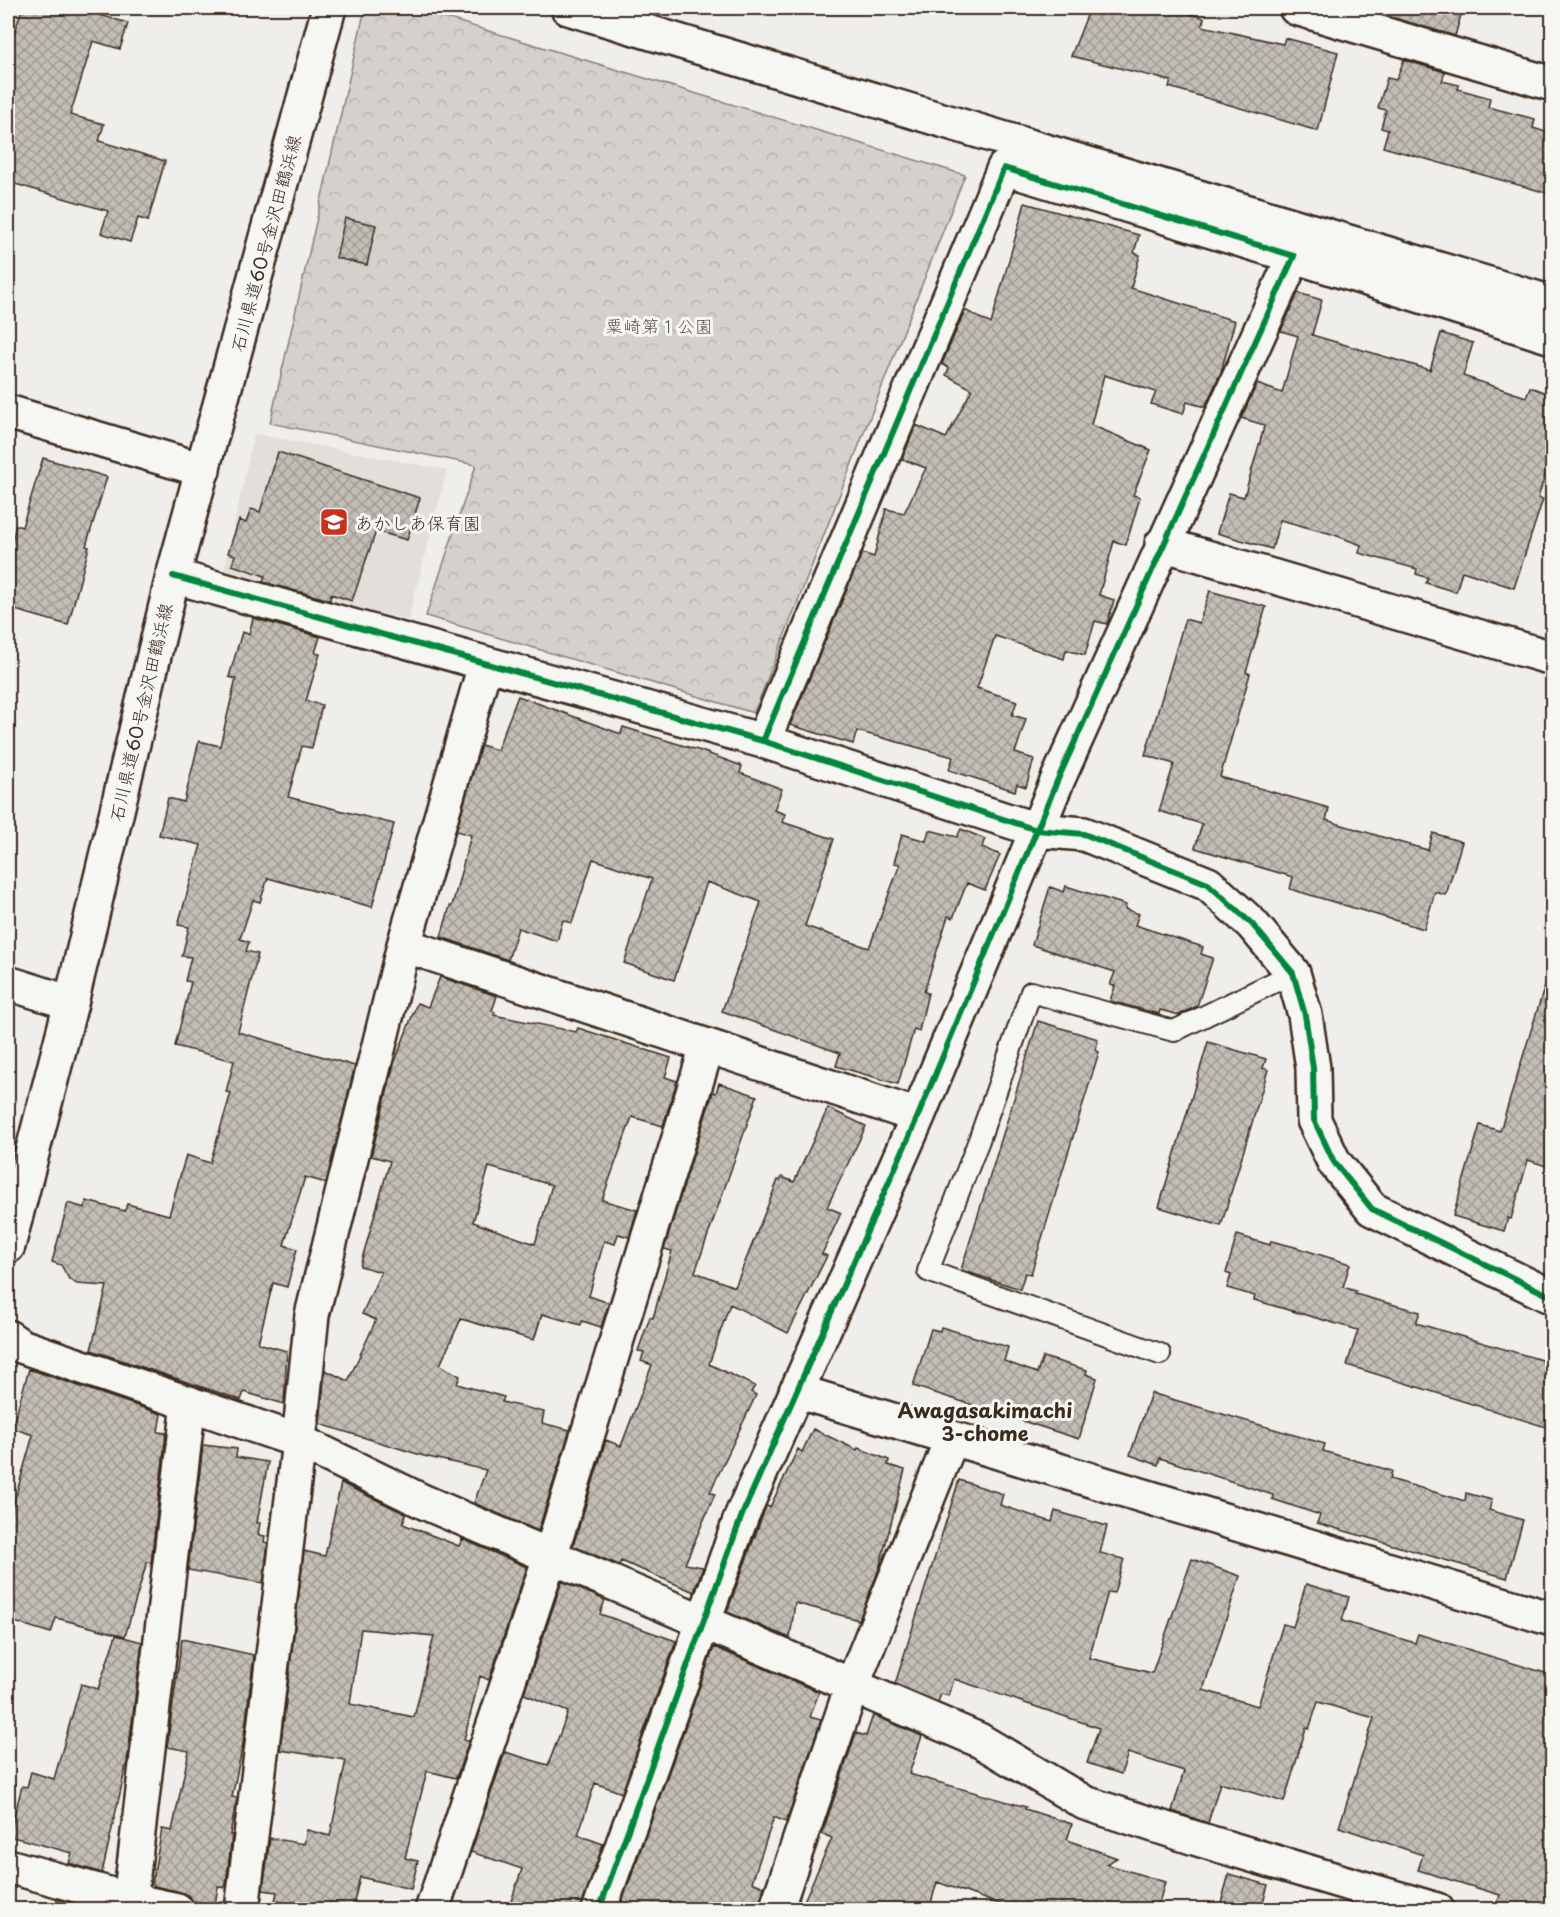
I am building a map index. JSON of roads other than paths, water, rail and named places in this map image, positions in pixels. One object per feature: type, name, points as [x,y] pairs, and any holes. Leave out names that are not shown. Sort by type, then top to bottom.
[{"type":"street","name":"石川県道60号金沢田鶴浜線","points":[[8,1246],[71,1003],[173,576],[328,8]]},
{"type":"street","points":[[568,8],[1552,303]]},
{"type":"street","points":[[1296,8],[1552,84]]},
{"type":"street","points":[[763,741],[1004,168],[1552,337]]},
{"type":"street","points":[[600,1910],[742,1515],[918,1116],[1037,830],[1162,544],[1294,256]]},
{"type":"street","points":[[8,412],[203,470]]},
{"type":"street","points":[[1162,544],[1552,658]]},
{"type":"street","points":[[173,576],[763,741],[1037,830],[1084,834],[1208,884],[1252,924],[1293,973],[1305,1015],[1311,1058],[1314,1120],[1334,1162],[1372,1209],[1552,1297]]},
{"type":"street","points":[[242,1910],[300,1441],[312,1315],[404,945],[485,665]]},
{"type":"street","points":[[404,945],[918,1116]]},
{"type":"street","points":[[8,983],[71,1003]]},
{"type":"street","points":[[432,1910],[550,1557],[707,1047]]},
{"type":"street","points":[[8,1337],[21,1346],[300,1441],[424,1502],[979,1740],[1085,1803],[1437,1910]]},
{"type":"street","points":[[796,1391],[1552,1619]]},
{"type":"street","points":[[130,1900],[189,1403]]},
{"type":"street","points":[[776,1910],[852,1686],[952,1438]]},
{"type":"street","points":[[8,1866],[130,1900],[177,1910]]},
{"type":"lane","points":[[1161,1354],[928,1270],[979,1140],[1031,992],[1174,1031],[1293,973]]},
{"type":"place","name":"あかしあ保育園","points":[[334,522]]},
{"type":"district","name":"Awagasakimachi 3-chome","points":[[985,1422]]},
{"type":"park label","name":"粟崎第１公園","points":[[659,325]]}]
